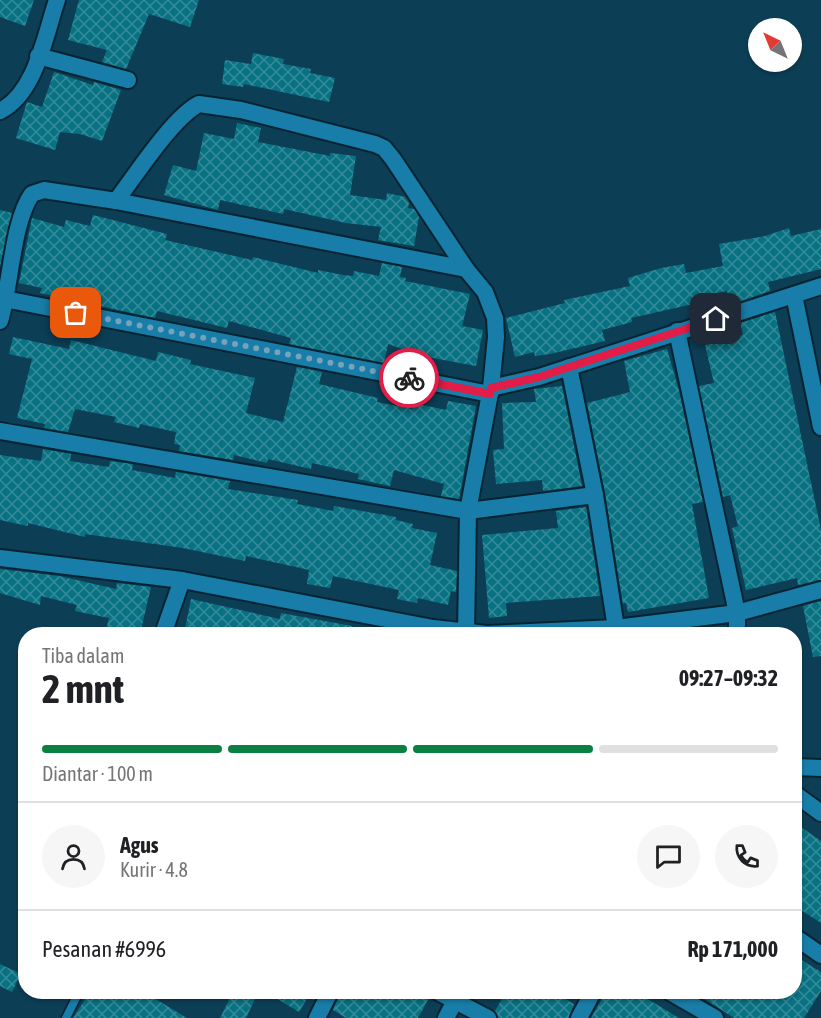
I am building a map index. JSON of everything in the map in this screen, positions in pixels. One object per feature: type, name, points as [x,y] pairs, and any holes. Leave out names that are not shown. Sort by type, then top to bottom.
[{"type":"street","points":[[0,111],[11,105],[21,92],[38,56],[57,0]]},
{"type":"street","points":[[38,56],[128,80]]},
{"type":"street","points":[[116,201],[193,107],[205,104],[241,110],[384,148],[407,176],[466,269],[485,292],[495,318],[496,337],[490,391],[468,511],[466,627]]},
{"type":"street","points":[[0,321],[22,212],[32,194],[44,190],[116,201],[466,269]]},
{"type":"street","points":[[3,299],[490,391],[821,285]]},
{"type":"street","points":[[794,295],[821,427]]},
{"type":"street","points":[[677,331],[737,613],[737,627]]},
{"type":"street","points":[[569,367],[595,495],[616,627]]},
{"type":"street","points":[[0,431],[468,511],[595,495]]},
{"type":"street","points":[[0,558],[182,580],[434,627]]},
{"type":"street","points":[[165,627],[182,580]]},
{"type":"street","points":[[624,627],[737,613],[821,590]]},
{"type":"street","points":[[802,767],[821,768]]},
{"type":"street","points":[[802,799],[821,813]]},
{"type":"street","points":[[802,942],[821,955]]},
{"type":"street","points":[[317,1018],[326,999]]},
{"type":"street","points":[[451,999],[488,1018]]},
{"type":"street","points":[[579,1018],[589,999]]},
{"type":"street","points":[[682,999],[715,1018]]},
{"type":"street","points":[[446,1018],[455,1001]]},
{"type":"lane","points":[[66,1018],[76,999]]},
{"type":"building","points":[[0,0],[34,0],[25,26],[0,17]]},
{"type":"building","points":[[79,0],[199,0],[190,27],[149,14],[126,69],[102,62],[107,50],[68,40]]},
{"type":"building","points":[[253,53],[284,59],[283,64],[311,69],[310,73],[335,78],[329,102],[244,84],[243,87],[222,84],[225,60],[251,64]]},
{"type":"building","points":[[54,72],[93,85],[94,82],[121,90],[102,141],[80,134],[60,132],[55,150],[16,138],[27,102],[42,107]]},
{"type":"building","points":[[237,123],[261,128],[258,142],[330,156],[330,153],[356,156],[350,195],[386,200],[387,193],[405,197],[409,203],[408,208],[414,209],[419,217],[414,246],[378,240],[381,227],[346,223],[284,209],[283,214],[220,200],[218,210],[164,195],[173,165],[196,171],[204,133],[234,139]]},
{"type":"building","points":[[0,210],[12,213],[0,267]]},
{"type":"building","points":[[93,215],[167,234],[165,240],[252,260],[253,257],[318,273],[318,270],[353,276],[354,271],[379,276],[382,263],[402,267],[400,277],[406,278],[405,281],[470,294],[462,326],[483,330],[476,366],[422,356],[388,344],[384,363],[289,344],[291,338],[229,321],[227,328],[157,311],[155,318],[40,293],[42,288],[19,283],[32,218],[64,227],[66,220],[90,226]]},
{"type":"building","points":[[789,228],[791,236],[821,229],[821,269],[768,282],[770,291],[735,303],[729,302],[727,291],[691,298],[693,304],[631,318],[632,322],[602,330],[605,341],[550,354],[535,356],[534,352],[515,357],[506,318],[565,303],[564,300],[630,286],[628,278],[661,268],[684,264],[686,273],[723,266],[719,244],[765,236]]},
{"type":"building","points":[[775,312],[821,530],[821,580],[798,585],[797,578],[746,590],[732,528],[738,526],[730,495],[723,497],[699,386],[714,383],[705,345],[743,335],[740,323]]},
{"type":"building","points":[[13,337],[69,349],[71,340],[156,361],[158,352],[191,360],[190,364],[255,378],[246,413],[283,422],[297,367],[322,372],[319,384],[378,398],[377,402],[412,409],[413,403],[446,410],[448,401],[476,406],[459,499],[441,496],[444,484],[394,470],[390,486],[358,479],[359,474],[312,463],[311,469],[268,459],[267,463],[234,455],[233,460],[179,451],[180,445],[174,444],[176,432],[140,424],[139,428],[114,422],[116,417],[75,409],[68,432],[44,428],[45,424],[17,418],[32,359],[9,354]]},
{"type":"building","points":[[667,349],[679,391],[703,502],[692,504],[709,598],[628,612],[626,603],[623,604],[605,493],[587,403],[630,392],[624,361]]},
{"type":"building","points":[[562,386],[582,486],[543,491],[542,480],[496,484],[493,450],[504,449],[502,403],[536,402],[534,389]]},
{"type":"building","points":[[43,449],[71,454],[70,461],[109,467],[110,461],[133,464],[132,470],[175,478],[176,472],[230,481],[228,489],[298,500],[297,504],[333,511],[334,506],[396,517],[396,520],[413,524],[412,528],[437,533],[430,565],[457,571],[456,592],[451,591],[448,605],[418,598],[417,603],[397,599],[399,590],[333,576],[330,588],[307,584],[309,570],[246,556],[245,561],[183,548],[85,534],[85,537],[28,523],[28,526],[0,520],[0,455],[41,461]]},
{"type":"building","points":[[586,507],[600,596],[506,603],[507,616],[489,618],[482,535],[558,528],[556,511]]},
{"type":"building","points":[[0,569],[59,576],[116,589],[117,583],[151,587],[142,627],[107,627],[109,618],[75,611],[77,605],[41,596],[40,605],[0,593]]},
{"type":"building","points":[[191,599],[280,619],[281,613],[352,626],[352,627],[185,627]]},
{"type":"building","points":[[821,601],[821,656],[813,657],[803,606]]},
{"type":"building","points":[[802,828],[821,841],[821,923],[802,911]]},
{"type":"building","points":[[802,960],[821,972],[821,991],[804,1018],[734,1018],[705,999],[802,999]]},
{"type":"building","points":[[0,964],[18,973],[18,980],[12,992],[0,986]]},
{"type":"building","points":[[85,999],[156,999],[187,1018],[73,1018]]},
{"type":"building","points":[[230,999],[255,999],[246,1018],[220,1018]]},
{"type":"building","points":[[278,999],[307,999],[299,1012]]},
{"type":"building","points":[[337,999],[428,999],[418,1018],[346,1018],[333,1010]]},
{"type":"building","points":[[502,999],[565,999],[574,1004],[569,1018],[498,1018],[495,1011]]},
{"type":"building","points":[[602,999],[648,999],[679,1018],[591,1018]]},
{"type":"way so far","points":[[76,313],[409,378]]},
{"type":"route","points":[[409,378],[490,394],[491,388],[539,377],[716,319]]}]
